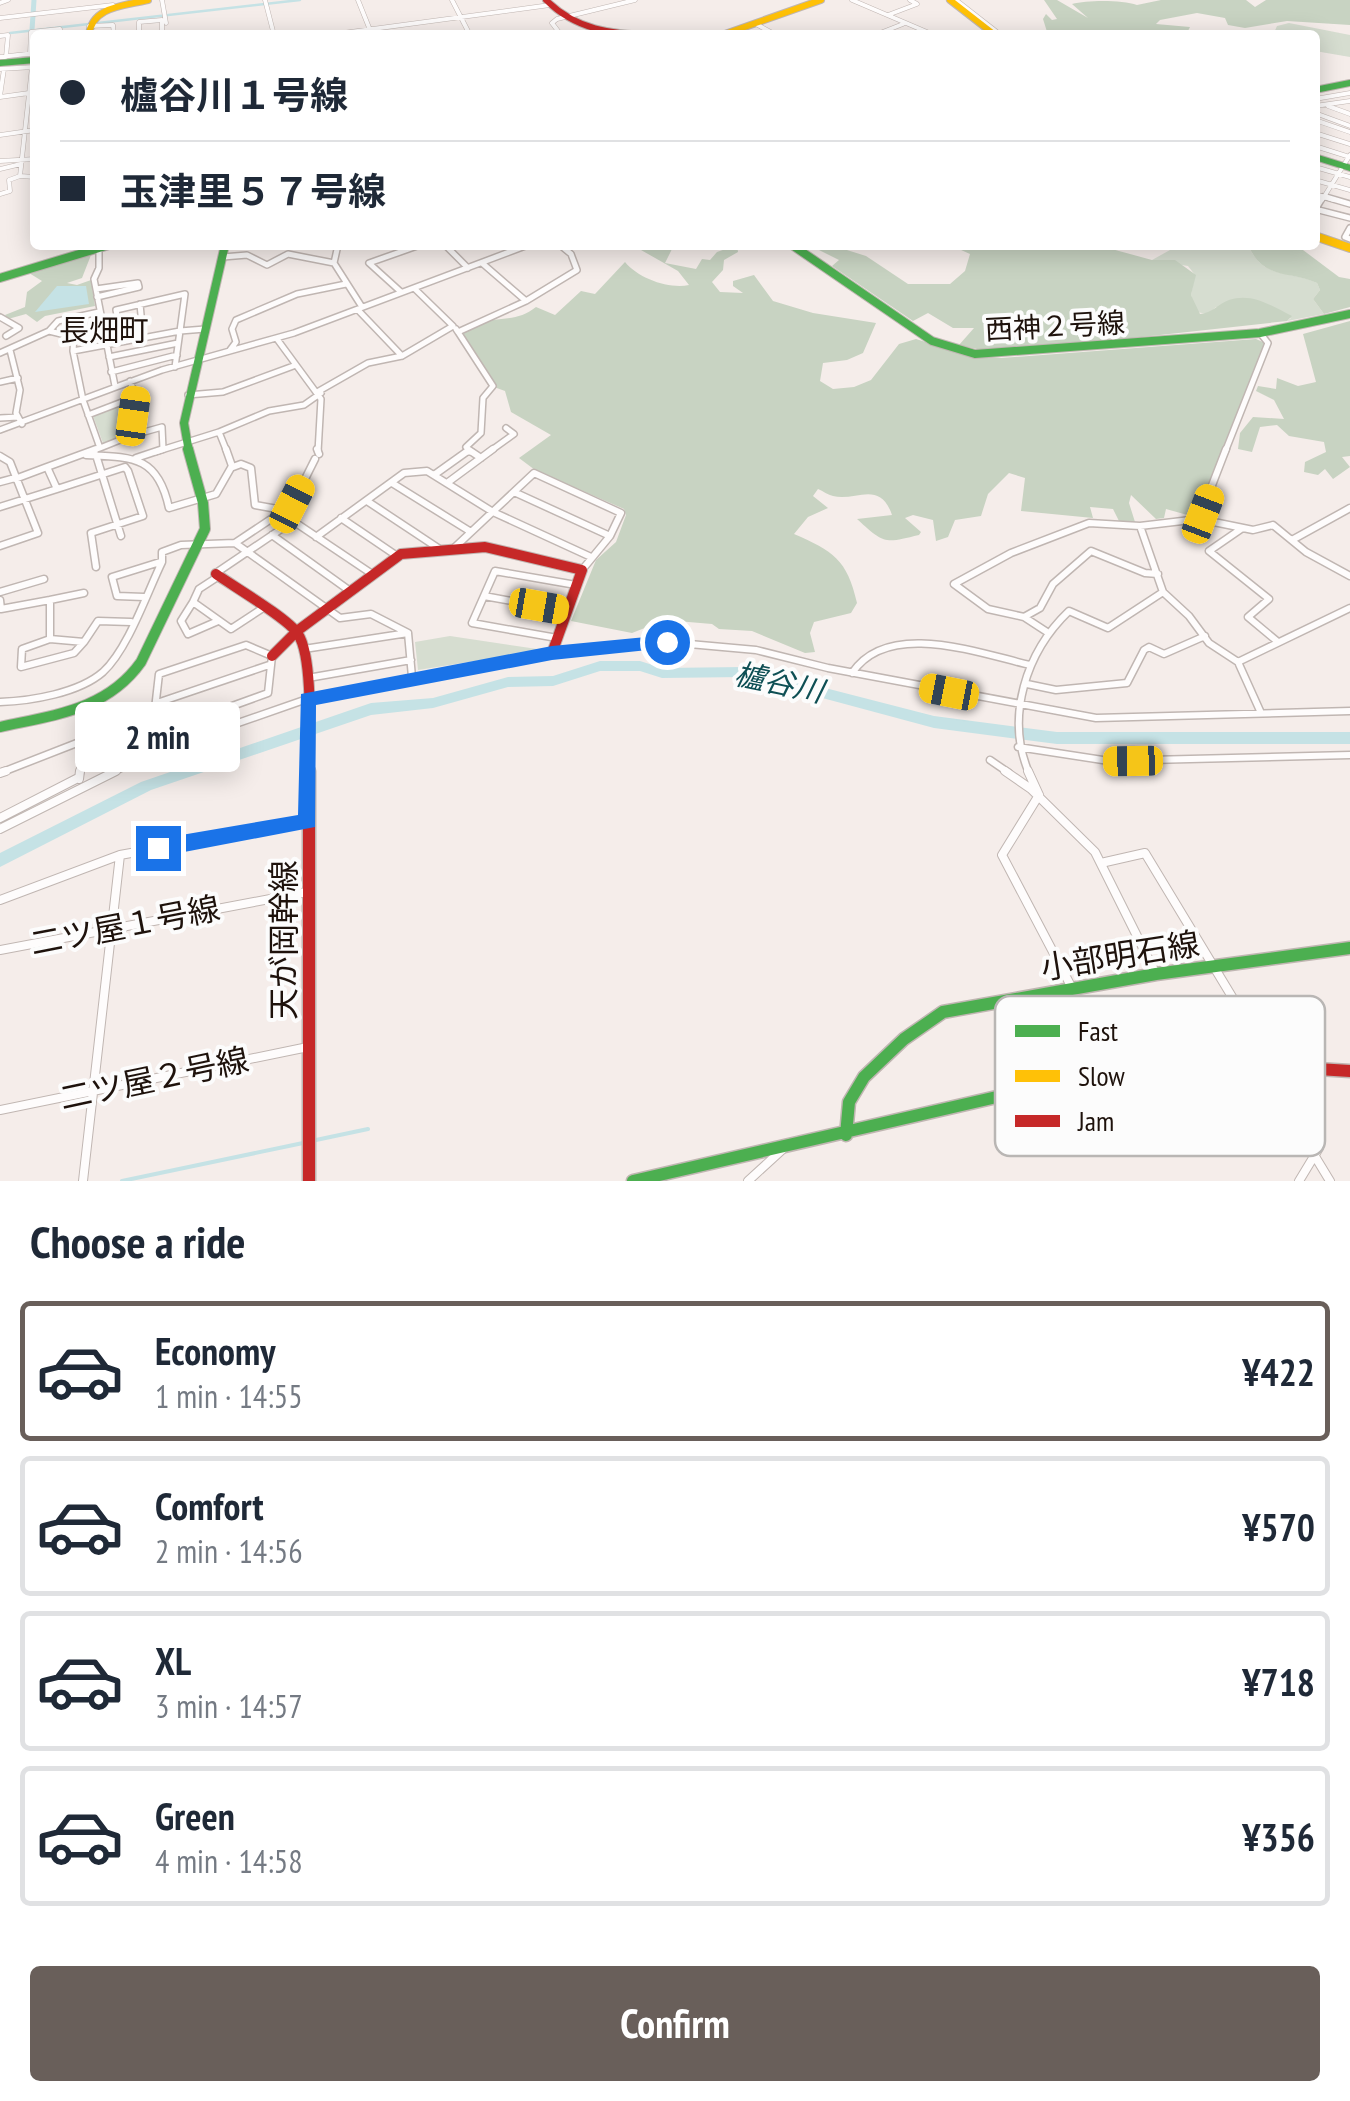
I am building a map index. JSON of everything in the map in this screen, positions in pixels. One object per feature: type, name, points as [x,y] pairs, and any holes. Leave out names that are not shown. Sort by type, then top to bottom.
[{"type":"main road","points":[[89,30],[93,15],[112,5],[148,0]]},
{"type":"main road","points":[[723,30],[807,0]]},
{"type":"main road","points":[[736,30],[821,0]]},
{"type":"main road","points":[[953,0],[989,30]]},
{"type":"main road","points":[[548,3],[560,17],[606,30]]},
{"type":"main road","points":[[2,63],[30,60]]},
{"type":"main road","points":[[1320,106],[1349,92]]},
{"type":"main road","points":[[1320,158],[1346,163]]},
{"type":"main road","points":[[1320,238],[1350,248]]},
{"type":"main road","points":[[0,276],[87,250]]},
{"type":"main road","name":"西神２号線","points":[[799,250],[932,342],[975,354],[1260,333],[1350,314]]},
{"type":"main road","points":[[0,727],[87,706],[120,689],[137,669],[198,545],[206,516],[185,443],[184,423],[224,251]]},
{"type":"main road","points":[[270,661],[296,632],[396,556],[484,548],[582,570],[552,653]]},
{"type":"main road","points":[[218,575],[296,632],[304,649]]},
{"type":"main road","name":"天が岡幹線","points":[[304,649],[308,702],[310,1181]]},
{"type":"main road","name":"小部明石線","points":[[1029,996],[1350,948]]},
{"type":"main road","name":"小部明石線","points":[[846,1135],[850,1101],[864,1080],[920,1025],[943,1012],[995,1002]]},
{"type":"main road","points":[[1325,1069],[1350,1071]]},
{"type":"main road","points":[[633,1181],[995,1098]]},
{"type":"street","points":[[0,3],[8,0]]},
{"type":"street","points":[[74,0],[74,9]]},
{"type":"street","points":[[162,0],[164,30]]},
{"type":"street","points":[[265,0],[273,30]]},
{"type":"street","points":[[358,0],[369,30]]},
{"type":"street","points":[[452,0],[468,30]]},
{"type":"street","points":[[557,30],[552,23],[560,17],[635,0]]},
{"type":"street","points":[[852,0],[922,30]]},
{"type":"street","points":[[887,16],[917,4],[910,0]]},
{"type":"street","points":[[382,30],[548,3]]},
{"type":"street","points":[[0,18],[112,5]]},
{"type":"street","points":[[139,30],[140,22],[162,20],[163,30]]},
{"type":"street","points":[[755,23],[767,30]]},
{"type":"street","points":[[888,30],[904,23]]},
{"type":"street","points":[[89,30],[113,25],[114,30]]},
{"type":"street","points":[[0,36],[8,34],[0,96],[30,93],[20,176]]},
{"type":"street","points":[[1320,106],[1349,92]]},
{"type":"street","points":[[1325,105],[1350,114]]},
{"type":"street","points":[[1320,111],[1350,129]]},
{"type":"street","points":[[0,135],[30,131]]},
{"type":"street","points":[[1320,135],[1350,144]]},
{"type":"street","points":[[1320,149],[1346,163],[1350,177]]},
{"type":"street","points":[[0,169],[30,160]]},
{"type":"street","points":[[0,161],[22,162]]},
{"type":"street","points":[[1320,166],[1346,163]]},
{"type":"street","points":[[1320,202],[1346,163]]},
{"type":"street","points":[[0,194],[10,191],[10,180],[30,176]]},
{"type":"street","points":[[1320,182],[1350,190]]},
{"type":"street","points":[[1320,196],[1350,204]]},
{"type":"street","points":[[1320,210],[1350,218]]},
{"type":"street","points":[[1350,228],[1345,238],[1350,239]]},
{"type":"street","points":[[100,250],[96,293],[115,386]]},
{"type":"street","points":[[337,250],[334,263],[360,309],[402,356]]},
{"type":"street","points":[[401,292],[369,263],[406,250]]},
{"type":"street","points":[[450,250],[468,268]]},
{"type":"street","points":[[0,430],[130,381],[277,339],[515,250]]},
{"type":"street","points":[[98,452],[136,458],[219,432],[268,410],[304,405],[368,363],[402,356],[526,301],[577,270],[566,250]]},
{"type":"street","points":[[224,251],[246,255],[267,265],[288,254],[334,263]]},
{"type":"street","points":[[482,263],[526,301]]},
{"type":"street","points":[[126,282],[138,283],[139,287],[96,293],[126,282]]},
{"type":"street","points":[[228,352],[236,342],[234,322],[277,308],[273,304],[297,294],[346,284]]},
{"type":"street","points":[[415,289],[456,329],[493,386],[483,398],[481,433],[466,447],[480,458]]},
{"type":"street","points":[[122,340],[116,310],[185,294],[175,367]]},
{"type":"street","points":[[140,304],[143,336]]},
{"type":"street","points":[[0,353],[49,332],[58,320],[99,312]]},
{"type":"street","points":[[0,317],[19,328],[6,336]]},
{"type":"street","points":[[73,350],[206,329]]},
{"type":"street","points":[[49,332],[74,337],[83,400],[121,536]]},
{"type":"street","points":[[1198,519],[1268,343],[1260,333]]},
{"type":"street","points":[[0,702],[22,701],[94,678],[111,664],[162,562],[162,552],[180,545],[235,543],[292,504],[317,457],[316,446],[326,417],[320,392],[277,339]]},
{"type":"street","points":[[108,357],[178,343]]},
{"type":"street","points":[[10,350],[18,378],[20,420]]},
{"type":"street","points":[[111,372],[176,355]]},
{"type":"street","points":[[188,395],[223,392],[296,365]]},
{"type":"street","points":[[0,382],[18,378]]},
{"type":"street","points":[[130,381],[136,396],[130,436]]},
{"type":"street","points":[[88,415],[136,396]]},
{"type":"street","points":[[0,418],[20,420]]},
{"type":"street","points":[[0,482],[162,428],[163,450]]},
{"type":"street","points":[[447,483],[514,434],[506,428]]},
{"type":"street","points":[[219,432],[232,467]]},
{"type":"street","points":[[434,475],[469,450]]},
{"type":"street","points":[[0,456],[10,462],[38,533],[0,546]]},
{"type":"street","points":[[136,458],[158,474],[166,488],[169,508],[216,494],[232,467],[241,464],[252,468],[254,505],[281,512],[372,574]]},
{"type":"street","points":[[47,467],[57,489]]},
{"type":"street","points":[[0,506],[125,467],[143,516],[91,532],[96,567]]},
{"type":"street","points":[[316,536],[404,473],[427,470],[494,512],[591,558]]},
{"type":"street","points":[[367,501],[447,550],[472,532],[534,473],[620,513],[610,536],[582,570]]},
{"type":"street","points":[[392,482],[472,532]]},
{"type":"street","points":[[514,492],[610,536]]},
{"type":"street","points":[[1292,540],[1350,508]]},
{"type":"street","points":[[341,518],[396,556]]},
{"type":"street","points":[[1047,632],[1024,617],[988,609],[954,584],[1011,553],[1079,526],[1098,522],[1140,526],[1198,519],[1241,529],[1273,525],[1350,576]]},
{"type":"street","points":[[219,620],[188,634],[181,621],[199,589],[293,521]]},
{"type":"street","points":[[1140,526],[1163,592],[1205,636],[1238,662],[1261,714]]},
{"type":"street","points":[[1241,529],[1209,551],[1224,567],[1269,599],[1248,618],[1278,642]]},
{"type":"street","points":[[272,536],[350,591]]},
{"type":"street","points":[[235,543],[340,618],[371,614],[408,633]]},
{"type":"street","points":[[1024,617],[1040,608],[1040,601],[1091,551],[1145,573],[1158,574]]},
{"type":"street","points":[[145,597],[117,596],[112,577],[162,562]]},
{"type":"street","points":[[557,638],[472,623],[494,571],[576,585]]},
{"type":"street","points":[[0,592],[44,579]]},
{"type":"street","points":[[1038,795],[1018,747],[1020,705],[1030,665],[1047,632],[1069,611],[1108,628],[1163,592]]},
{"type":"street","points":[[0,600],[1,608],[84,593]]},
{"type":"street","points":[[484,596],[566,611]]},
{"type":"street","points":[[50,600],[50,639]]},
{"type":"street","points":[[193,602],[231,629],[264,608]]},
{"type":"street","points":[[1238,662],[1350,608]]},
{"type":"street","points":[[84,642],[50,639],[22,649],[22,667],[74,654],[84,642],[98,621],[132,622]]},
{"type":"street","points":[[304,649],[408,633]]},
{"type":"street","points":[[408,633],[412,677]]},
{"type":"street","points":[[1028,684],[1056,690],[1127,683],[1144,650],[1150,647],[1164,654],[1205,636]]},
{"type":"street","points":[[0,829],[149,754],[308,702],[412,677],[552,653],[667,642],[756,650],[852,673],[1096,718],[1350,711]]},
{"type":"street","points":[[852,673],[856,663],[879,646],[912,642],[1030,665]]},
{"type":"street","points":[[246,645],[270,661],[268,693],[152,735],[160,674],[246,645]]},
{"type":"street","points":[[306,679],[410,660]]},
{"type":"street","points":[[156,703],[270,661]]},
{"type":"street","points":[[78,778],[87,706]]},
{"type":"street","points":[[84,731],[112,726],[115,707]]},
{"type":"street","points":[[0,772],[82,741]]},
{"type":"street","points":[[1018,747],[1109,762],[1350,755]]},
{"type":"street","points":[[990,760],[1038,795],[1095,852],[1156,974]]},
{"type":"street","points":[[78,778],[87,784]]},
{"type":"street","points":[[0,818],[78,778]]},
{"type":"street","points":[[1038,795],[1002,855],[1072,988]]},
{"type":"street","points":[[0,900],[120,854],[308,821]]},
{"type":"street","points":[[1101,863],[1145,853],[1230,996]]},
{"type":"street","points":[[83,1181],[120,854]]},
{"type":"street","name":"二ツ屋１号線","points":[[0,950],[308,891]]},
{"type":"street","name":"二ツ屋２号線","points":[[0,1110],[309,1047]]},
{"type":"street","points":[[748,1181],[786,1148]]},
{"type":"street","points":[[1298,1181],[1316,1158],[1330,1181]]},
{"type":"shaded area","points":[[1289,23],[1350,35],[1350,57],[1320,52],[1320,30],[1275,30]]},
{"type":"shaded area","points":[[1170,250],[1251,250],[1269,269],[1317,283],[1320,290],[1313,299],[1324,314],[1287,321],[1291,318],[1216,307],[1208,314],[1196,312],[1191,295],[1195,275],[1188,266],[1152,260]]},
{"type":"shaded area","points":[[133,400],[128,436],[103,443],[93,416]]},
{"type":"shaded area","points":[[450,636],[544,650],[418,670],[415,642]]},
{"type":"green space","points":[[1044,0],[1057,0],[1088,18],[1072,4],[1246,0],[1255,7],[1266,0],[1350,0],[1350,25],[1287,21],[1245,28],[1228,25],[1225,18],[1197,13],[1156,24],[1190,27],[1188,30],[1046,30],[1043,19],[1046,14],[1057,19]]},
{"type":"green space","points":[[641,250],[672,250],[665,263],[696,269],[702,259],[710,260],[717,252],[738,250],[724,260],[723,270],[712,282],[720,292],[743,293],[733,286],[733,281],[754,275],[773,301],[813,313],[876,323],[863,353],[823,363],[820,381],[833,389],[871,380],[899,344],[916,339],[970,356],[1001,358],[1256,339],[1265,343],[1197,512],[1191,516],[1166,509],[1164,518],[1156,519],[1131,495],[1129,503],[1135,522],[1119,521],[1113,509],[1090,507],[1093,518],[1021,511],[1025,478],[1009,473],[988,494],[981,516],[955,520],[948,537],[936,541],[933,520],[913,515],[905,518],[921,532],[919,535],[886,540],[857,519],[892,515],[881,498],[866,494],[833,496],[818,489],[813,496],[828,508],[808,517],[794,534],[836,558],[848,576],[857,603],[851,613],[814,622],[810,633],[815,652],[805,653],[752,631],[719,629],[712,624],[665,620],[632,633],[571,621],[596,560],[616,542],[626,515],[624,509],[535,470],[519,458],[551,435],[511,412],[505,391],[494,387],[461,332],[536,307],[555,315],[581,291],[595,294],[625,262],[655,281],[689,285],[678,271]]},
{"type":"green space","points":[[819,250],[847,250],[866,256],[908,284],[950,284],[965,271],[970,254],[961,250],[1115,250],[1152,260],[1175,260],[1196,275],[1191,295],[1200,314],[1229,300],[1246,298],[1262,301],[1292,316],[1287,321],[995,353],[959,345],[974,328],[953,328],[928,313],[913,321],[832,266],[839,260]]},
{"type":"green space","points":[[1251,250],[1303,250],[1339,277],[1350,279],[1350,307],[1324,314],[1313,299],[1320,290],[1317,283],[1278,273]]},
{"type":"green space","points":[[91,255],[82,278],[67,283],[77,285],[91,280],[95,306],[45,316],[37,322],[26,314],[8,319],[5,315],[25,307],[27,292],[42,281],[29,273]]},
{"type":"green space","points":[[1350,321],[1350,456],[1342,457],[1350,467],[1333,479],[1325,469],[1318,475],[1304,472],[1305,462],[1326,452],[1324,442],[1289,436],[1277,425],[1260,427],[1252,452],[1238,449],[1240,433],[1253,417],[1284,419],[1274,400],[1256,391],[1258,386],[1276,389],[1277,378],[1298,386],[1316,382],[1303,334]]},
{"type":"water","points":[[57,286],[86,286],[89,304],[35,312]]},
{"type":"waterway","points":[[32,30],[34,0]]},
{"type":"waterway","points":[[36,30],[300,0]]},
{"type":"waterway","points":[[10,33],[30,31]]},
{"type":"waterway","name":"櫨谷川","points":[[0,860],[146,786],[371,709],[433,703],[508,682],[553,681],[600,666],[640,666],[662,673],[744,672],[934,722],[1057,738],[1350,738]]},
{"type":"waterway","points":[[316,1140],[368,1129]]},
{"type":"waterway","points":[[122,1181],[303,1143]]},
{"type":"traffic: fast","points":[[0,63],[30,60]]},
{"type":"traffic: fast","points":[[1320,89],[1350,83]]},
{"type":"traffic: fast","points":[[1320,159],[1350,168]]},
{"type":"traffic: fast","points":[[0,278],[92,250]]},
{"type":"traffic: fast","points":[[0,727],[76,709],[117,690],[141,662],[177,591],[205,529],[203,503],[184,423],[224,250]]},
{"type":"traffic: fast","points":[[799,250],[932,341],[975,354],[1260,333],[1350,314]]},
{"type":"traffic: fast","points":[[1033,996],[1156,974],[1350,948]]},
{"type":"traffic: fast","points":[[846,1135],[849,1102],[864,1077],[904,1039],[943,1012],[995,1003]]},
{"type":"traffic: fast","points":[[633,1181],[995,1097]]},
{"type":"traffic: slow","points":[[89,30],[101,11],[148,0]]},
{"type":"traffic: slow","points":[[736,30],[821,0]]},
{"type":"traffic: slow","points":[[950,0],[989,30]]},
{"type":"traffic: slow","points":[[1320,238],[1350,248]]},
{"type":"traffic: jam","points":[[546,0],[568,19],[599,30]]},
{"type":"traffic: jam","points":[[272,656],[297,631],[401,554],[485,547],[582,570],[552,653]]},
{"type":"traffic: jam","points":[[216,574],[297,631],[304,649],[309,704],[309,1181]]},
{"type":"traffic: jam","points":[[1325,1069],[1350,1071]]},
{"type":"district","name":"長畑町","points":[[104,331]]},
{"type":"route","points":[[158,848],[308,821],[308,699],[552,653],[667,642]]}]
